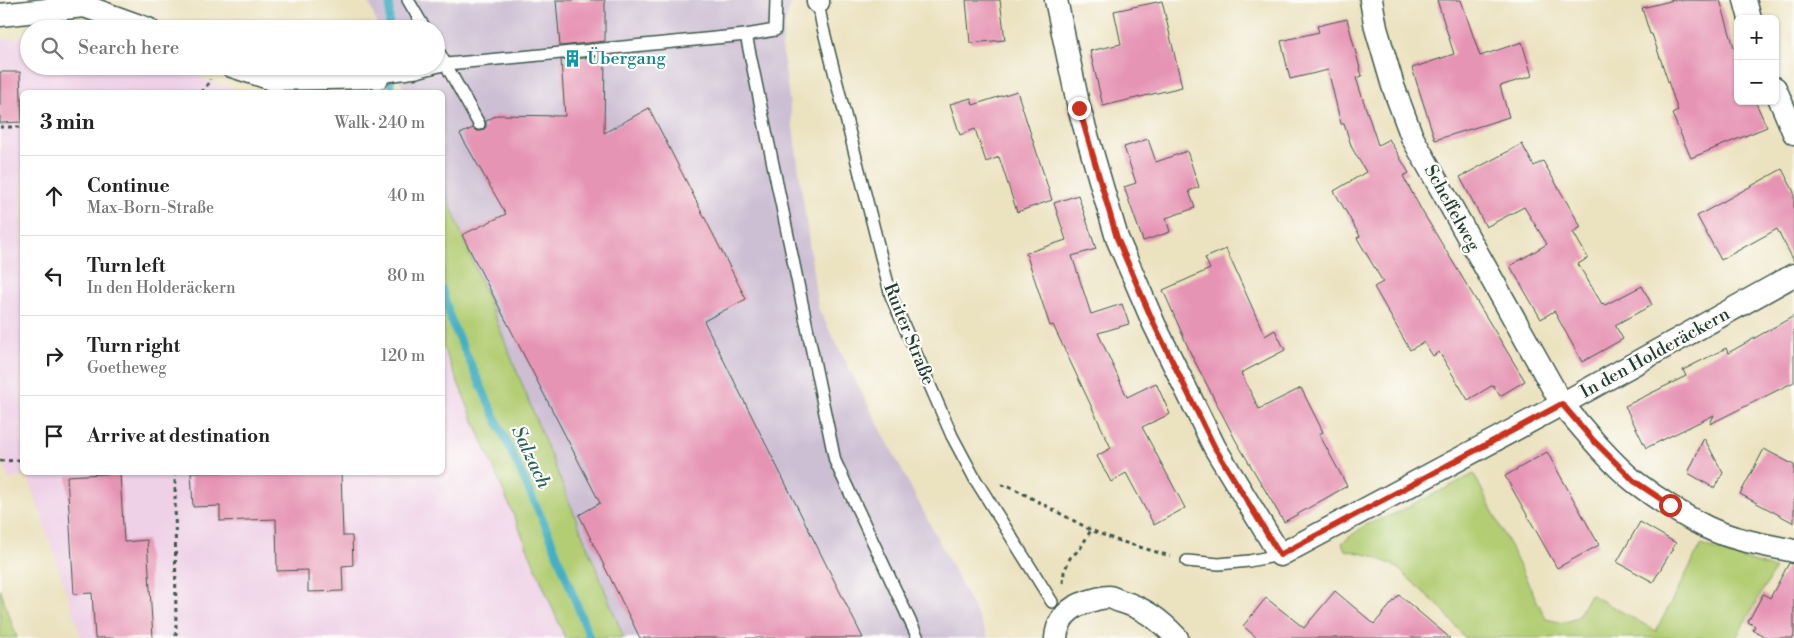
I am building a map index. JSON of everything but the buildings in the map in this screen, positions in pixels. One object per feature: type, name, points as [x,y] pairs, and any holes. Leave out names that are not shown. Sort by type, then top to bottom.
[{"type":"street","points":[[1056,0],[1079,108],[1117,238],[1154,324],[1215,448],[1280,555]]},
{"type":"street","name":"Scheffelweg","points":[[1371,0],[1376,28],[1393,86],[1412,137],[1562,404],[1592,439],[1634,481],[1670,505],[1707,527],[1747,541],[1794,551]]},
{"type":"street","points":[[1745,0],[1749,15]]},
{"type":"street","points":[[0,15],[91,3],[128,20]]},
{"type":"street","points":[[250,75],[271,86],[378,77]]},
{"type":"street","points":[[1779,97],[1794,133]]},
{"type":"street","name":"In den Holderäckern","points":[[1280,555],[1562,404],[1794,276]]},
{"type":"street","points":[[1056,638],[1058,609],[1072,608],[1089,601],[1108,597],[1134,605],[1147,612],[1161,622],[1177,638]]},
{"type":"lane","points":[[408,0],[420,20]]},
{"type":"lane","points":[[447,64],[746,35],[775,30],[776,0]]},
{"type":"lane","name":"Ruiter Straße","points":[[818,1],[822,24],[891,296],[952,436],[976,479],[1058,609]]},
{"type":"lane","points":[[746,35],[835,461],[918,638]]},
{"type":"lane","points":[[445,61],[479,124]]},
{"type":"lane","points":[[378,77],[394,75]]},
{"type":"lane","name":"In den Holderäckern","points":[[1187,561],[1220,564],[1280,555]]},
{"type":"path","points":[[203,90],[210,82],[211,75]]},
{"type":"path","points":[[0,127],[20,127]]},
{"type":"path","points":[[0,461],[20,460]]},
{"type":"path","points":[[175,475],[176,638]]},
{"type":"path","points":[[976,479],[1009,486],[1090,530],[1116,540],[1187,561]]},
{"type":"path","points":[[1070,558],[1080,549],[1090,530]]},
{"type":"shaded area","points":[[368,0],[792,0],[784,28],[782,48],[818,308],[989,638],[624,638],[445,191],[445,90],[404,90],[398,75],[445,75],[445,20],[376,20]]},
{"type":"shaded area","points":[[20,37],[20,75],[197,75],[210,82],[239,90],[20,90],[20,475],[22,475],[9,480],[0,450],[0,40]]},
{"type":"shaded area","points":[[445,352],[565,638],[82,638],[28,475],[445,475]]},
{"type":"green space","points":[[445,191],[624,638],[565,638],[445,352]]},
{"type":"green space","points":[[1474,474],[1546,619],[1563,623],[1577,618],[1590,594],[1656,631],[1701,545],[1775,569],[1736,638],[1465,638],[1443,610],[1396,567],[1373,556],[1345,550],[1342,543],[1365,525],[1394,514]]},
{"type":"green space","points":[[0,589],[17,638],[0,638]]},
{"type":"waterway","name":"Salzach","points":[[389,20],[390,0]]},
{"type":"waterway","name":"Salzach","points":[[390,75],[392,90]]},
{"type":"waterway","name":"Salzach","points":[[445,299],[452,323],[549,534],[590,638]]},
{"type":"place","name":"Übergang","points":[[573,58]]},
{"type":"route","points":[[1079,108],[1117,238],[1154,324],[1215,448],[1280,555],[1562,404],[1592,439],[1634,481],[1670,505]]}]
